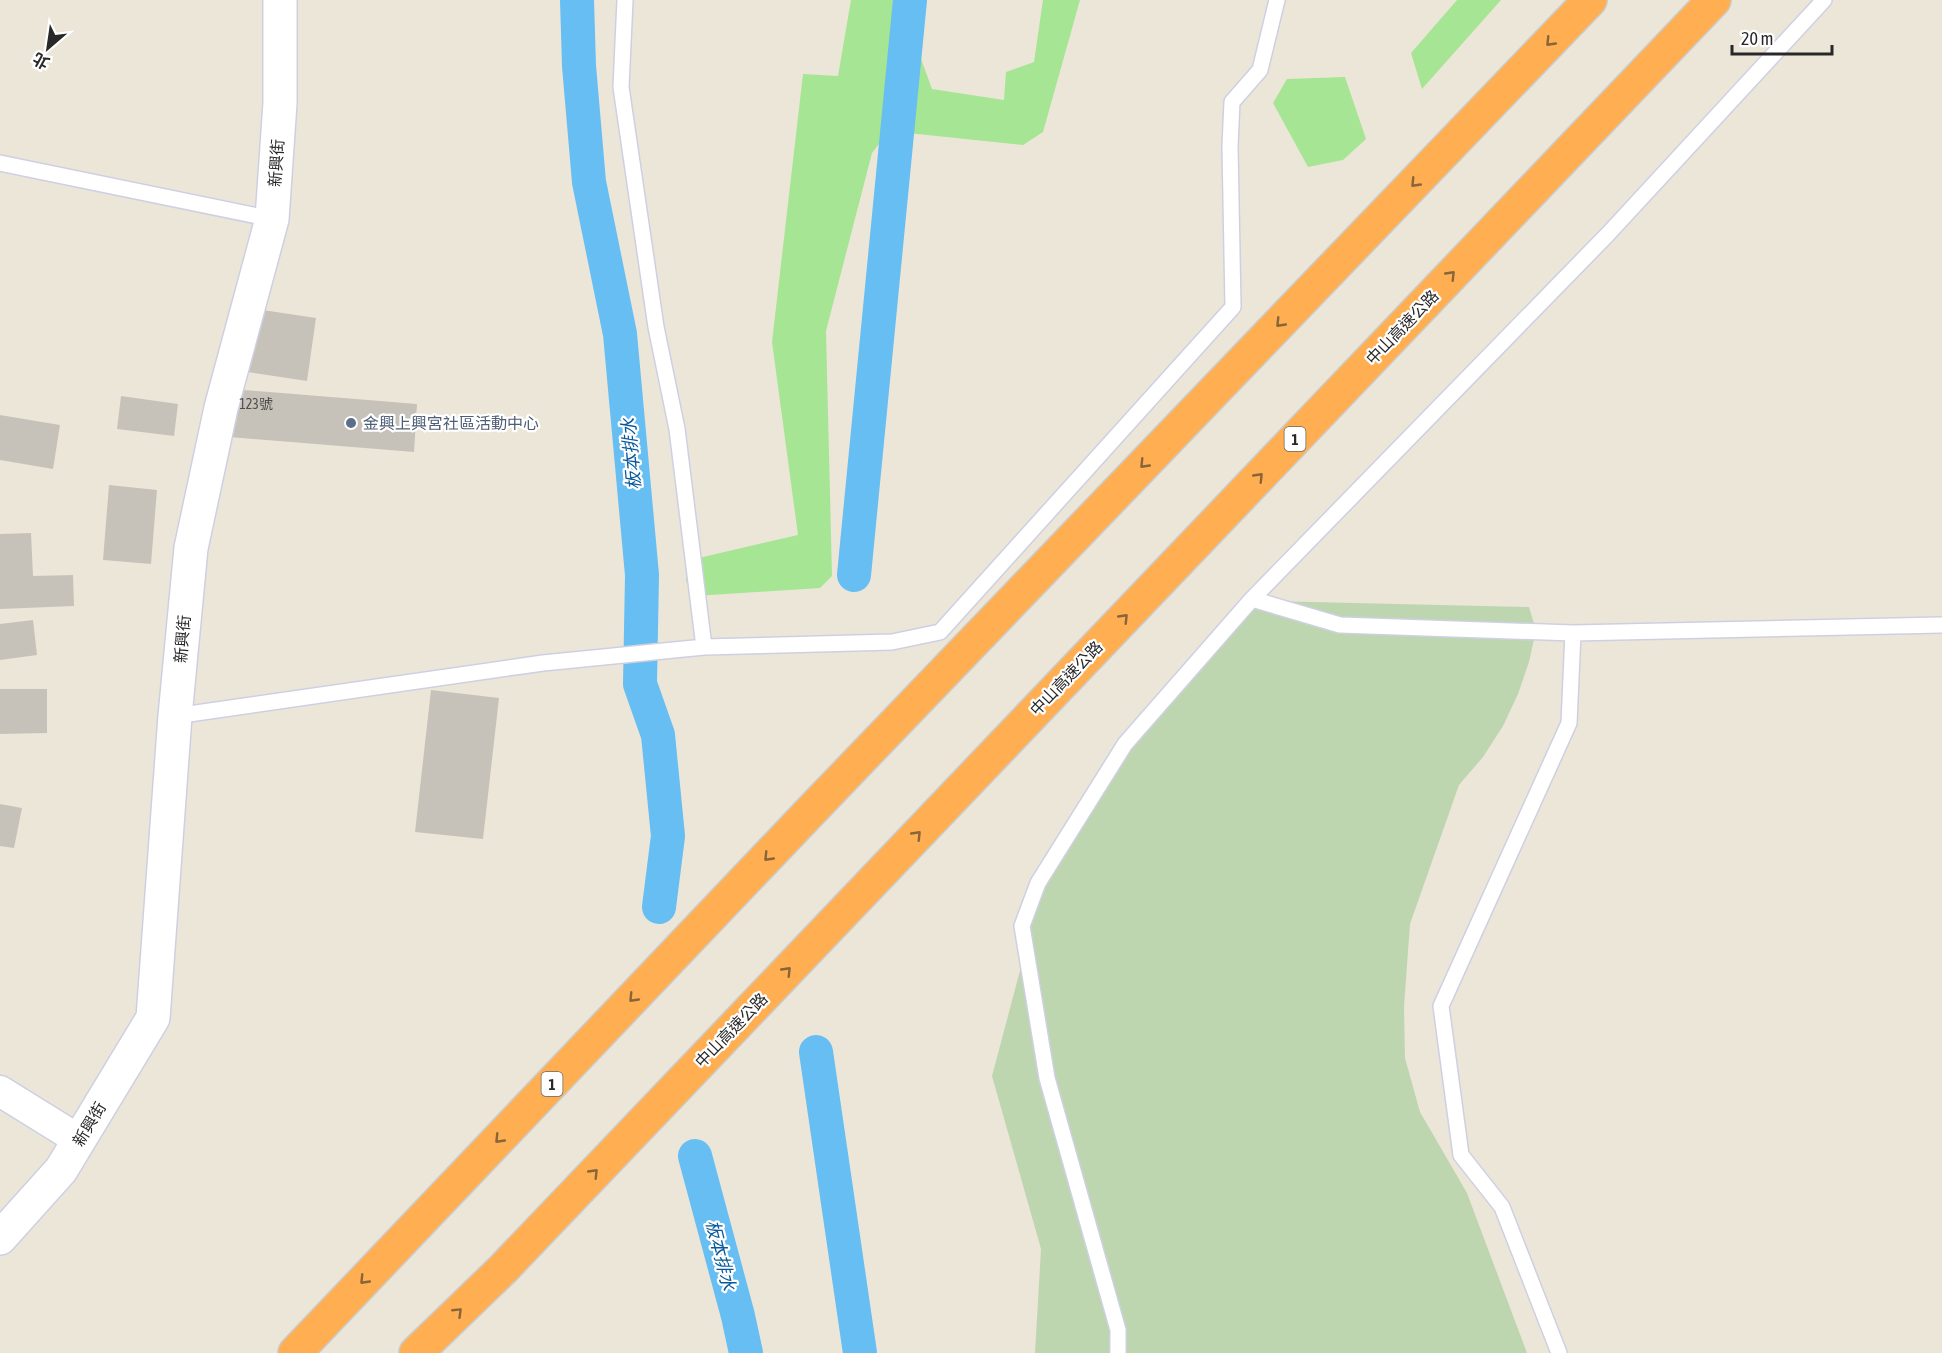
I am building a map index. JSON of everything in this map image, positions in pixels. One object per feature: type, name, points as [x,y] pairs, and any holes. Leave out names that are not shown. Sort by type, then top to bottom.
[{"type":"highway","name":"1","points":[[296,1353],[808,814],[1590,0]]},
{"type":"highway","name":"中山高速公路","points":[[416,1353],[503,1269],[1714,0]]},
{"type":"street","name":"新興街","points":[[0,1238],[61,1170],[153,1017],[175,716],[191,548],[221,408],[272,219],[280,103],[280,0]]},
{"type":"street","points":[[0,1091],[78,1140]]},
{"type":"lane","points":[[625,0],[621,87],[656,327],[677,429],[704,647]]},
{"type":"lane","points":[[175,716],[543,663],[704,647],[892,642],[940,632],[1233,307],[1230,146],[1232,102],[1260,70],[1277,0]]},
{"type":"lane","points":[[1118,1353],[1118,1330],[1047,1078],[1022,926],[1038,883],[1125,744],[1252,599],[1608,234],[1824,0]]},
{"type":"lane","points":[[0,163],[272,219]]},
{"type":"lane","points":[[1252,599],[1340,625],[1573,633],[1942,625]]},
{"type":"lane","points":[[1559,1353],[1502,1207],[1461,1155],[1441,1006],[1569,723],[1573,633]]},
{"type":"green space","points":[[851,0],[917,0],[912,34],[932,89],[1004,100],[1006,72],[1034,62],[1043,0],[1080,0],[1043,132],[1023,145],[889,131],[872,153],[826,331],[832,576],[820,588],[695,596],[686,581],[690,560],[798,535],[772,342],[803,74],[838,76]]},
{"type":"green space","points":[[1457,0],[1501,0],[1422,89],[1411,53]]},
{"type":"green space","points":[[1345,77],[1366,139],[1343,160],[1308,167],[1273,103],[1287,79]]},
{"type":"green space","points":[[1269,601],[1529,607],[1536,630],[1529,662],[1518,694],[1503,726],[1483,757],[1459,785],[1410,924],[1404,1007],[1405,1058],[1420,1112],[1467,1193],[1527,1353],[1035,1353],[1041,1249],[992,1076],[1026,948],[1027,920],[1090,787],[1242,607]]},
{"type":"building","points":[[256,309],[316,318],[307,381],[247,372]]},
{"type":"building","name":"金興上興宮社區活動中心","points":[[232,389],[417,404],[414,452],[229,437]]},
{"type":"building","points":[[121,396],[178,404],[174,436],[117,429]]},
{"type":"building","points":[[0,415],[60,425],[53,469],[0,460]]},
{"type":"building","points":[[109,485],[157,490],[151,564],[103,560]]},
{"type":"building","points":[[31,533],[33,576],[73,575],[74,606],[0,609],[0,534]]},
{"type":"building","points":[[33,620],[37,655],[0,660],[0,624]]},
{"type":"building","points":[[0,689],[47,689],[47,733],[0,734]]},
{"type":"building","points":[[431,690],[499,698],[483,839],[415,832]]},
{"type":"building","points":[[0,804],[22,808],[14,848],[0,846]]},
{"type":"waterway","name":"板本排水","points":[[577,0],[579,66],[589,182],[620,334],[642,575],[640,684],[658,735],[668,836],[659,907]]},
{"type":"waterway","points":[[854,575],[910,0]]},
{"type":"waterway","points":[[816,1052],[860,1353]]},
{"type":"waterway","name":"板本排水","points":[[695,1156],[746,1353]]},
{"type":"place","name":"金興上興宮社區活動中心","points":[[351,423]]}]
